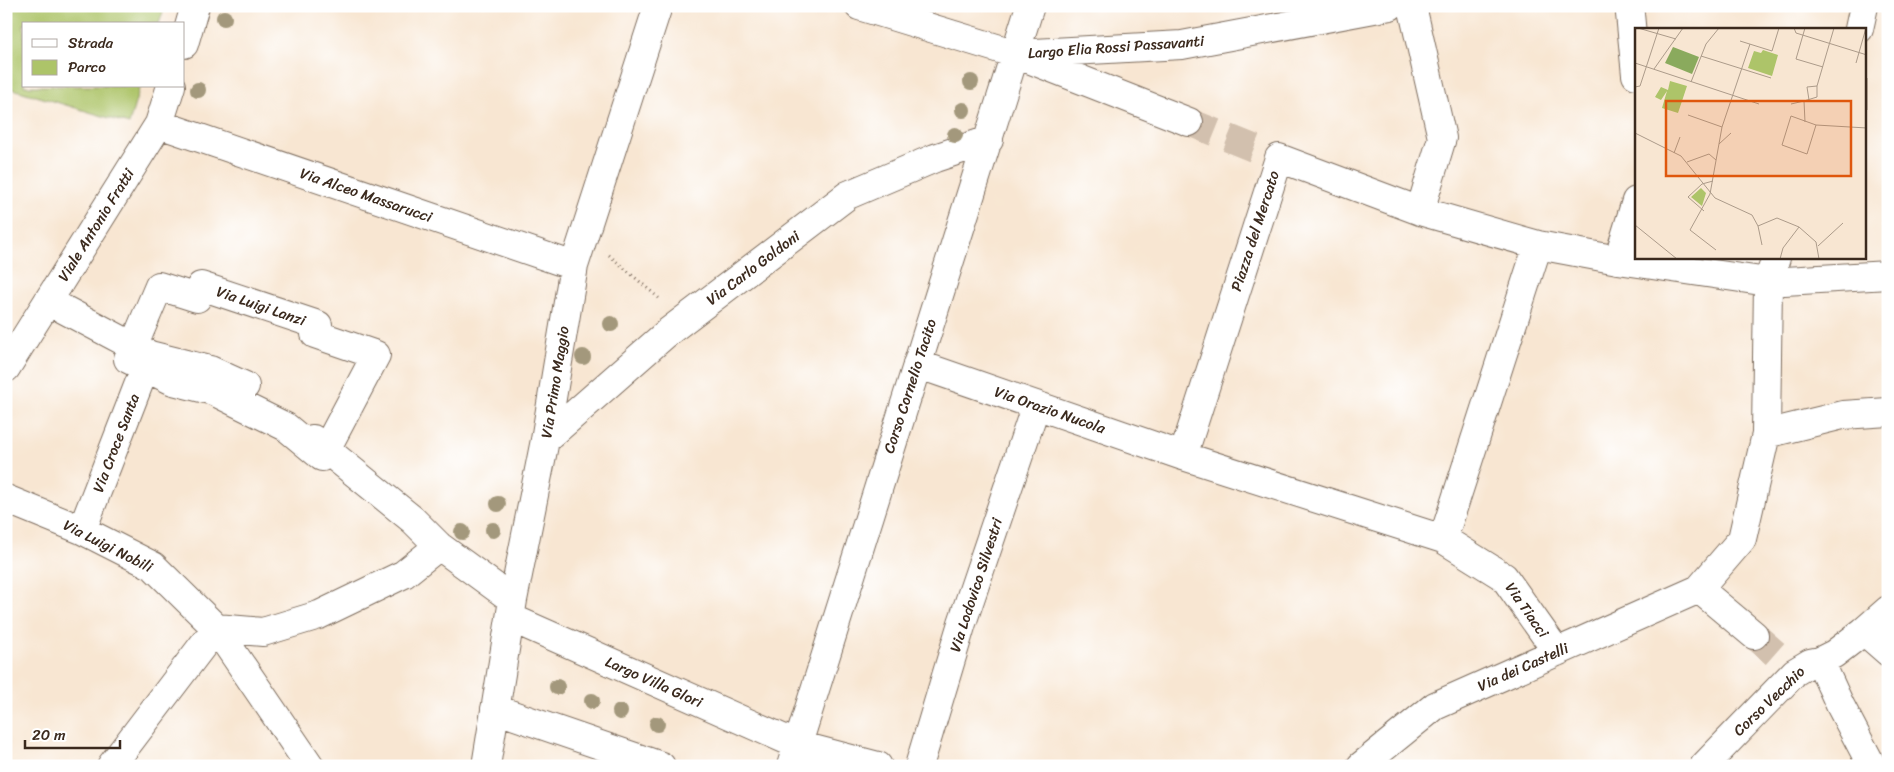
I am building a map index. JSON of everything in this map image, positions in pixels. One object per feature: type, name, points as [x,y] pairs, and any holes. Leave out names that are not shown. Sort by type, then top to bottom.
[{"type":"street","points":[[185,41],[195,6]]},
{"type":"street","name":"Via Primo Maggio","points":[[486,766],[512,609],[545,440],[574,266],[658,6]]},
{"type":"street","points":[[859,6],[1016,54]]},
{"type":"street","name":"Corso Cornelio Tacito","points":[[794,755],[1030,6]]},
{"type":"street","name":"Largo Elia Rossi Passavanti","points":[[1016,54],[1182,45],[1390,6]]},
{"type":"street","points":[[1412,6],[1442,138],[1420,211]]},
{"type":"street","points":[[1859,28],[1864,6]]},
{"type":"street","points":[[1630,14],[1635,65]]},
{"type":"street","name":"Largo Elia Rossi Passavanti","points":[[1016,54],[1189,122]]},
{"type":"street","name":"Viale Antonio Fratti","points":[[9,364],[159,124],[170,88]]},
{"type":"street","name":"Via Alceo Massarucci","points":[[159,124],[574,266]]},
{"type":"street","name":"Via Carlo Goldoni","points":[[545,440],[676,327],[848,195],[935,158],[989,140]]},
{"type":"street","name":"Piazza del Mercato","points":[[1183,456],[1268,153],[1420,211],[1538,245],[1618,260],[1888,275]]},
{"type":"street","points":[[1618,260],[1635,204]]},
{"type":"street","points":[[1183,456],[1443,538],[1538,245]]},
{"type":"street","points":[[1754,634],[1699,589],[1742,538],[1766,434],[1772,270]]},
{"type":"street","name":"Via Luigi Lanzi","points":[[143,356],[160,286],[197,298],[201,286],[318,326],[315,334],[376,355],[326,450]]},
{"type":"street","points":[[48,301],[143,356],[210,370],[250,388],[413,520],[439,546],[404,574],[318,615],[263,632],[216,628],[111,766]]},
{"type":"street","name":"Via Croce Santa","points":[[82,530],[143,356]]},
{"type":"street","name":"Via Orazio Nucola","points":[[917,364],[1183,456]]},
{"type":"street","name":"Via Lodovico Silvestri","points":[[919,766],[962,623],[1036,405]]},
{"type":"street","points":[[1766,434],[1843,415],[1888,412]]},
{"type":"street","name":"Via Luigi Nobili","points":[[6,499],[82,530],[153,566],[216,628],[310,766]]},
{"type":"street","name":"Via Tiacci","points":[[1443,538],[1504,577],[1557,652]]},
{"type":"street","name":"Largo Villa Glori","points":[[439,546],[512,609],[794,755],[878,766]]},
{"type":"street","name":"Via dei Castelli","points":[[1361,766],[1435,706],[1699,589]]},
{"type":"street","name":"Corso Vecchio","points":[[1704,766],[1787,664],[1820,661],[1834,654],[1888,610]]},
{"type":"street","points":[[1864,631],[1888,652]]},
{"type":"street","points":[[1820,661],[1840,705],[1872,766]]},
{"type":"street","points":[[495,709],[661,766]]},
{"type":"path","points":[[585,233],[676,327]]},
{"type":"green space","points":[[6,6],[165,6],[160,22],[22,22],[22,88],[139,88],[129,124],[6,87]]},
{"type":"tunnel","points":[[1189,122],[1256,149]]},
{"type":"tunnel","points":[[1754,635],[1778,656]]}]
